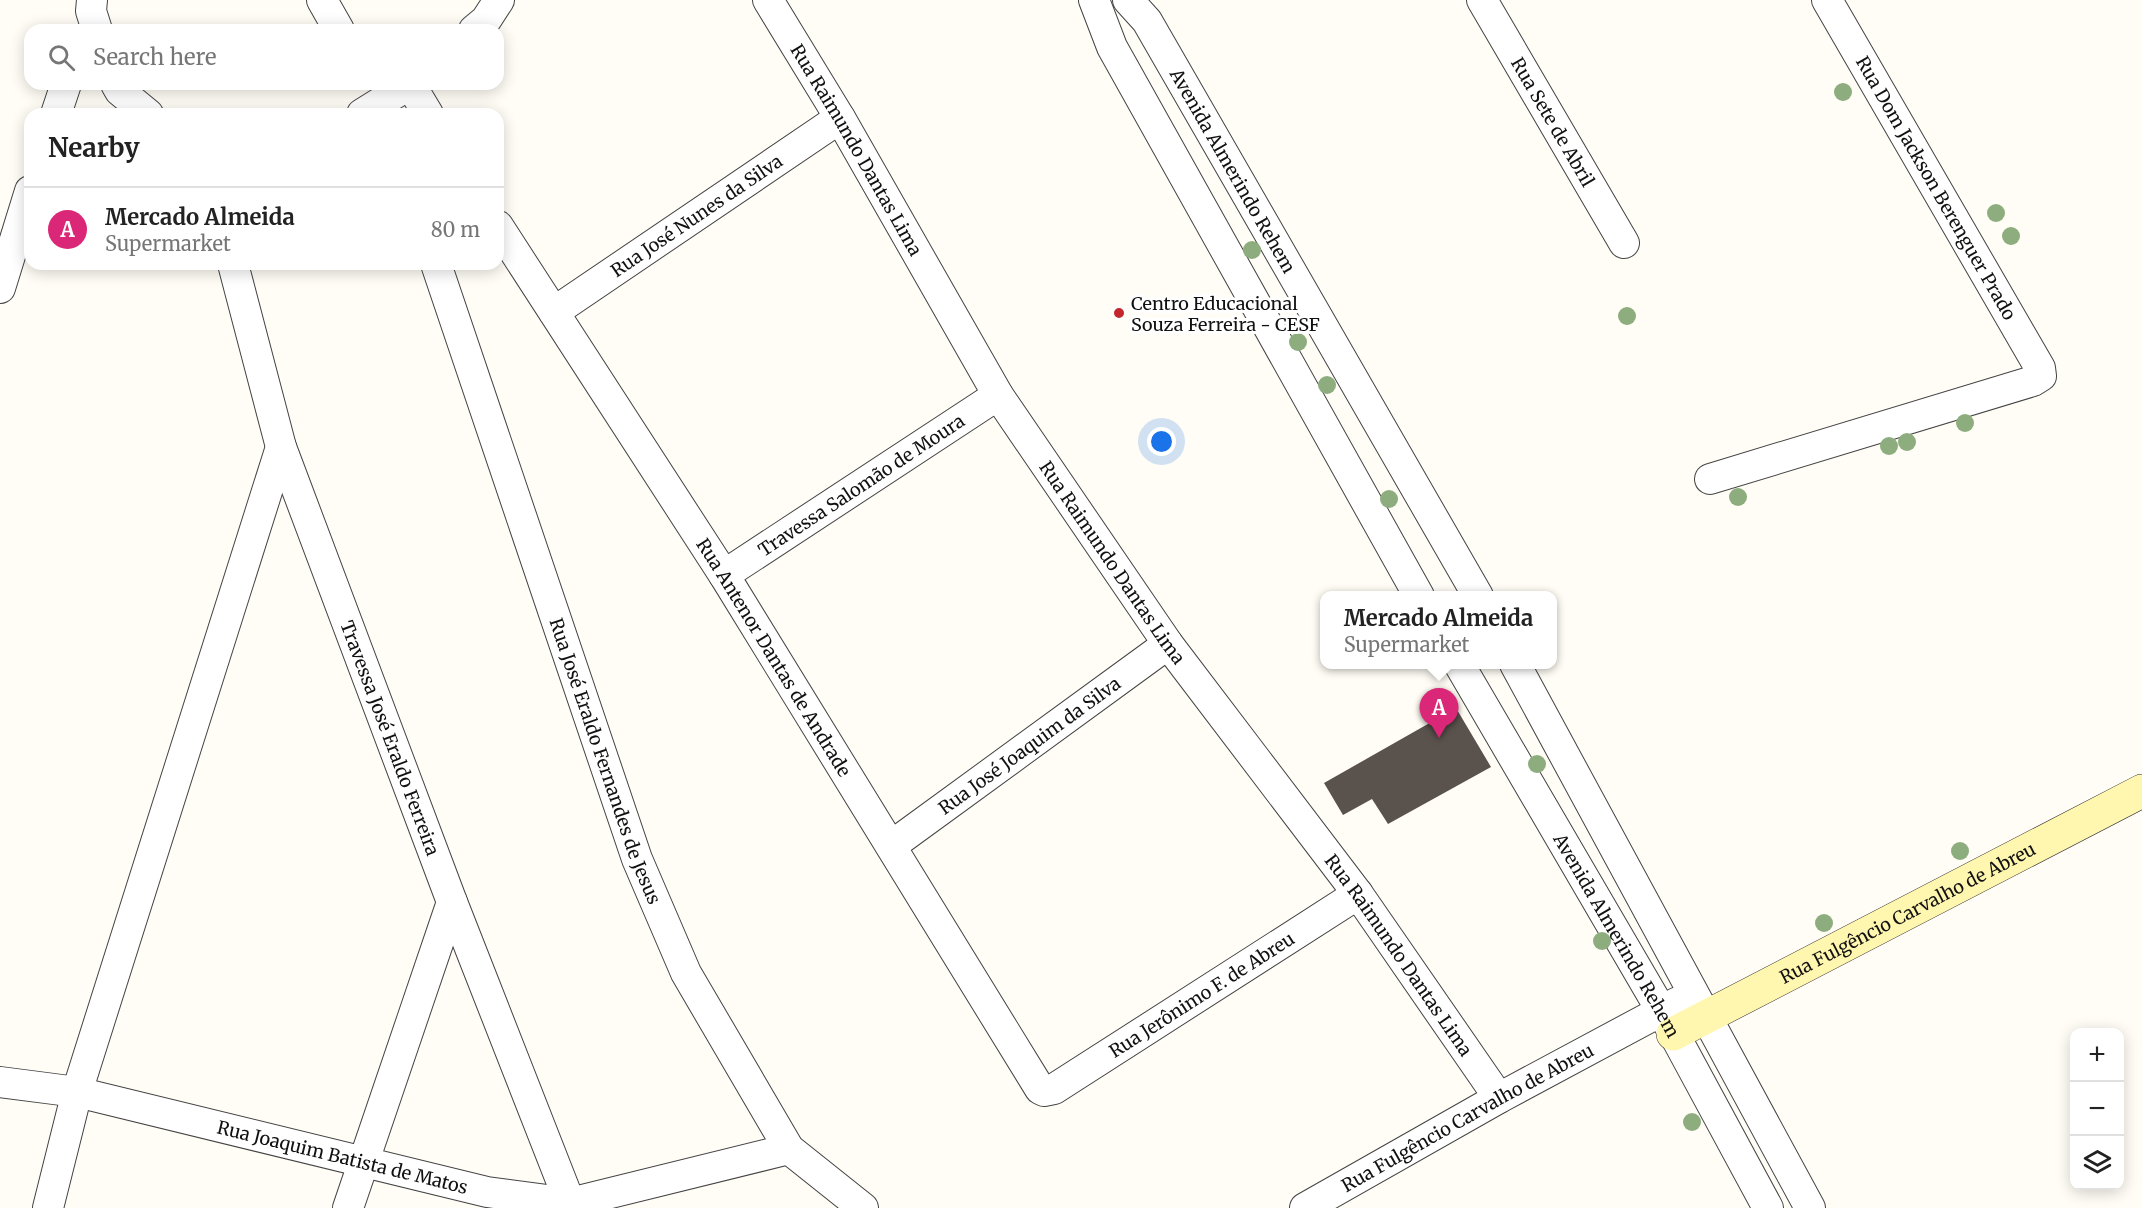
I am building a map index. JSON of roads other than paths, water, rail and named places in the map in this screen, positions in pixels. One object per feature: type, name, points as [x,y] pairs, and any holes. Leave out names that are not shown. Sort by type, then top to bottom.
[{"type":"street","points":[[322,0],[336,24]]},
{"type":"street","points":[[481,24],[499,0]]},
{"type":"street","name":"Rua Raimundo Dantas Lima","points":[[768,0],[840,118],[998,395],[1168,644],[1358,894],[1499,1098]]},
{"type":"street","points":[[1094,0],[1112,47],[1416,591]]},
{"type":"street","name":"Avenida Almerindo Rehem","points":[[1128,0],[1147,21],[1475,591]]},
{"type":"street","name":"Rua Sete de Abril","points":[[1482,0],[1624,243]]},
{"type":"street","name":"Rua Dom Jackson Berenguer Prado","points":[[1710,479],[2033,381],[2041,376],[2040,368],[1827,0]]},
{"type":"street","points":[[58,108],[64,90]]},
{"type":"street","points":[[119,90],[141,108]]},
{"type":"street","points":[[374,104],[399,90]]},
{"type":"street","points":[[414,90],[424,108]]},
{"type":"street","name":"Rua José Nunes da Silva","points":[[554,312],[840,118]]},
{"type":"street","points":[[1197,199],[1236,174]]},
{"type":"street","points":[[0,288],[21,202]]},
{"type":"street","name":"Rua Antenor Dantas de Andrade","points":[[504,235],[724,575],[1037,1085],[1044,1091]]},
{"type":"street","name":"Travessa José Eraldo Ferreira","points":[[234,270],[281,447],[452,902],[570,1203]]},
{"type":"street","name":"Rua José Eraldo Fernandes de Jesus","points":[[437,270],[633,848],[658,913],[686,974],[789,1149],[864,1208]]},
{"type":"street","name":"Travessa Salomão de Moura","points":[[724,575],[998,395]]},
{"type":"street","points":[[48,1208],[77,1092],[281,447]]},
{"type":"street","points":[[1402,564],[1445,538]]},
{"type":"street","name":"Rua José Joaquim da Silva","points":[[891,846],[1168,644]]},
{"type":"street","name":"Avenida Almerindo Rehem","points":[[1462,669],[1667,1022],[1768,1208]]},
{"type":"street","points":[[1518,669],[1810,1208]]},
{"type":"street","name":"Rua Fulgêncio Carvalho de Abreu","points":[[1305,1208],[1499,1098],[1701,1006],[2142,791]]},
{"type":"street","points":[[1551,822],[1590,801]]},
{"type":"street","name":"Rua Jerônimo F. de Abreu","points":[[1044,1091],[1054,1089],[1358,894]]},
{"type":"street","points":[[348,1208],[452,902]]},
{"type":"street","name":"Rua Joaquim Batista de Matos","points":[[0,1082],[77,1092],[364,1160],[487,1192],[570,1203],[789,1149]]},
{"type":"place","name":"Centro Educacional Souza Ferreira - CESF","points":[[1119,313]]},
{"type":"place","name":"Mercado Almeida","points":[[1439,738]]}]
